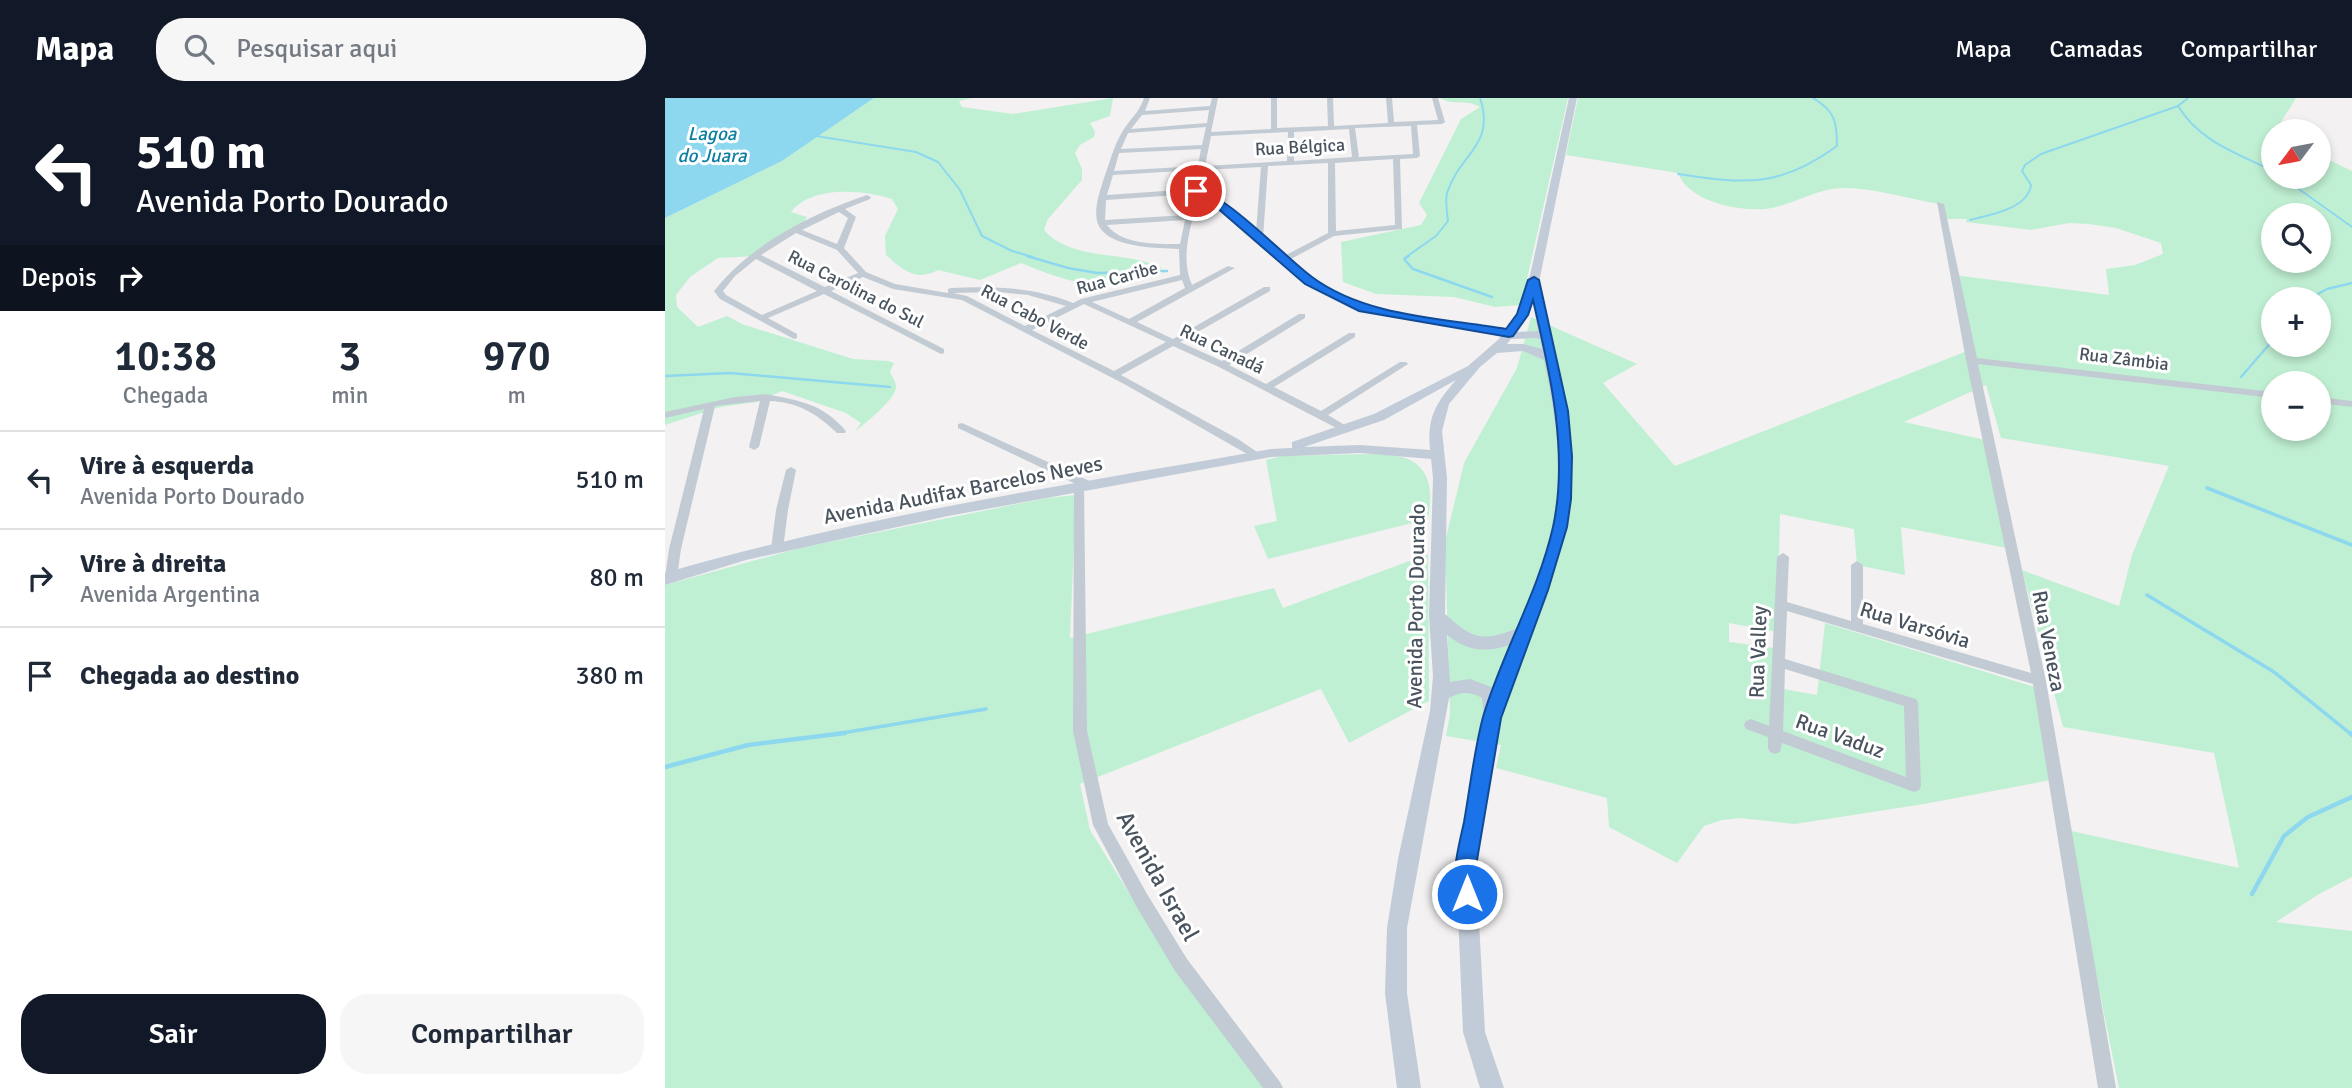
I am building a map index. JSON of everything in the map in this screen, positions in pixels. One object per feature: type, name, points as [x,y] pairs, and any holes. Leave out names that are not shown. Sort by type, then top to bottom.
[{"type":"main road","name":"Avenida Porto Dourado","points":[[1409,1088],[1396,993],[1397,928],[1442,676],[1437,616],[1441,514],[1435,431],[1443,403],[1523,315],[1534,280],[1573,98]]},
{"type":"main road","name":"Avenida Porto Dourado","points":[[1492,1088],[1474,1032],[1466,866],[1492,718],[1560,527],[1564,499],[1565,456],[1562,422],[1534,280]]},
{"type":"main road","points":[[1508,334],[1537,334],[1547,338]]},
{"type":"main road","points":[[1493,350],[1514,346],[1534,348],[1551,359]]},
{"type":"main road","name":"Avenida Audifax Barcelos Neves","points":[[668,578],[777,549],[948,512],[1271,453],[1379,417],[1476,364]]},
{"type":"main road","name":"Avenida Audifax Barcelos Neves","points":[[1271,453],[1360,449],[1437,455]]},
{"type":"main road","points":[[1413,455],[1427,468],[1435,481],[1441,514]]},
{"type":"main road","points":[[1437,616],[1460,639],[1490,647],[1524,632]]},
{"type":"main road","points":[[1440,694],[1462,684],[1477,687],[1490,694],[1492,718]]},
{"type":"street","points":[[1147,98],[1146,105],[1125,131],[1115,152],[1102,198],[1101,223],[1106,231],[1122,239],[1143,245],[1184,247]]},
{"type":"street","points":[[1190,289],[1182,277],[1184,247],[1215,98]]},
{"type":"street","points":[[1274,130],[1275,98]]},
{"type":"street","points":[[1330,98],[1331,128]]},
{"type":"street","points":[[1389,98],[1391,124]]},
{"type":"street","points":[[1125,131],[1291,130],[1442,122],[1434,98]]},
{"type":"street","points":[[1140,113],[1213,108]]},
{"type":"street","points":[[1284,259],[1332,234],[1399,227],[1396,157],[1417,156],[1414,123]]},
{"type":"street","points":[[1352,127],[1356,159]]},
{"type":"street","points":[[1290,163],[1291,130]]},
{"type":"street","points":[[1115,152],[1204,147]]},
{"type":"street","name":"Rua Bélgica","points":[[1109,173],[1265,164],[1331,164],[1356,159],[1396,157]]},
{"type":"street","points":[[1259,237],[1265,164]]},
{"type":"street","points":[[1331,164],[1332,234]]},
{"type":"street","points":[[1102,198],[1196,191],[1212,198],[1309,281],[1363,309],[1508,334]]},
{"type":"street","points":[[794,336],[723,297],[718,291],[726,280],[796,230],[867,197]]},
{"type":"street","name":"Rua Veneza","points":[[1940,204],[2039,681],[2107,1088]]},
{"type":"street","points":[[796,230],[840,248],[852,217],[840,208]]},
{"type":"street","points":[[1101,223],[1190,217]]},
{"type":"street","name":"Rua Cabo Verde","points":[[840,248],[863,274],[893,286],[964,298],[1114,376],[1234,441],[1256,456]]},
{"type":"street","name":"Rua Carolina do Sul","points":[[757,256],[941,351]]},
{"type":"street","points":[[1130,322],[1231,268]]},
{"type":"street","points":[[761,318],[863,274]]},
{"type":"street","name":"Rua Caribe","points":[[1024,330],[1084,301],[1182,277]]},
{"type":"street","points":[[933,292],[1017,289],[1055,298],[1073,306]]},
{"type":"street","points":[[1114,376],[1267,289]]},
{"type":"street","name":"Rua Canadá","points":[[1084,301],[1222,365],[1343,429]]},
{"type":"street","points":[[1222,365],[1302,316]]},
{"type":"street","points":[[1266,388],[1352,335]]},
{"type":"street","name":"Rua Zâmbia","points":[[1971,360],[2261,394]]},
{"type":"street","points":[[1321,415],[1403,364]]},
{"type":"street","points":[[754,447],[766,397]]},
{"type":"street","points":[[665,415],[710,405],[785,397],[829,417],[841,431]]},
{"type":"street","points":[[2331,401],[2352,404]]},
{"type":"street","points":[[668,578],[710,405]]},
{"type":"street","points":[[963,426],[1085,487]]},
{"type":"street","points":[[777,549],[791,470]]},
{"type":"street","name":"Avenida Israel","points":[[1085,487],[1080,732],[1101,825],[1140,899],[1181,965],[1274,1088]]},
{"type":"street","name":"Rua Valley","points":[[1776,741],[1783,558]]},
{"type":"street","points":[[1857,565],[1857,627]]},
{"type":"street","name":"Rua Varsóvia","points":[[1781,605],[2039,681]]},
{"type":"street","name":"Rua Vaduz","points":[[1751,725],[1776,741],[1914,786],[1911,703],[1779,662]]},
{"type":"green space","points":[[874,98],[972,98],[959,101],[962,107],[1013,114],[1113,98],[1110,116],[1090,123],[1095,132],[1094,137],[1080,145],[1075,153],[1082,169],[1082,180],[1048,219],[1044,230],[1069,247],[1133,259],[1162,268],[1126,283],[1109,285],[1074,281],[1021,263],[980,280],[938,270],[923,275],[910,273],[886,255],[885,236],[898,209],[892,199],[853,192],[812,197],[791,212],[807,217],[804,222],[756,256],[718,258],[690,277],[676,295],[677,307],[698,327],[727,316],[742,324],[853,359],[894,363],[890,371],[896,386],[892,397],[855,431],[861,423],[846,413],[782,391],[757,402],[720,407],[665,425],[665,218],[782,161]]},
{"type":"green space","points":[[1440,98],[1568,98],[1521,305],[1495,307],[1454,297],[1376,294],[1343,282],[1341,242],[1421,225],[1427,215],[1419,203],[1461,119],[1480,107]]},
{"type":"green space","points":[[1578,98],[2296,98],[2283,119],[2261,119],[2261,189],[2331,189],[2331,161],[2352,171],[2352,877],[2319,894],[2276,922],[2352,931],[2352,1088],[2119,1088],[2067,830],[2239,868],[2214,753],[2063,727],[2022,570],[2119,606],[2132,555],[2169,466],[2001,438],[1986,385],[1904,422],[1990,441],[2007,548],[1901,527],[1905,575],[1857,565],[1854,529],[1780,514],[1777,632],[1729,623],[1729,642],[1774,648],[1778,688],[1817,695],[1825,623],[2035,687],[2056,779],[1924,804],[1795,824],[1740,818],[1722,820],[1704,826],[1677,863],[1609,827],[1607,798],[1496,768],[1501,745],[1446,736],[1450,714],[1445,542],[1464,463],[1517,368],[1531,317],[1637,364],[1603,383],[1675,466],[1972,349],[1954,275],[2109,295],[2106,269],[2135,265],[2163,254],[2161,243],[2116,228],[2069,223],[2031,230],[1966,222],[1967,219],[1945,219],[1940,204],[1856,188],[1826,190],[1772,208],[1733,207],[1705,199],[1693,192],[1678,173],[1566,155]]},
{"type":"green space","points":[[1372,454],[1406,458],[1418,465],[1429,486],[1428,519],[1268,559],[1254,526],[1277,521],[1266,460],[1282,456]]},
{"type":"green space","points":[[1076,495],[1070,638],[1274,588],[1283,608],[1428,554],[1429,701],[1349,743],[1321,689],[1080,784],[1090,830],[1163,948],[1275,1088],[665,1088],[665,585],[800,548],[1047,498]]},
{"type":"water","name":"Lagoa do Juara","points":[[665,98],[874,98],[782,161],[665,218]]},
{"type":"waterway","points":[[1406,257],[1436,236],[1448,221],[1447,193],[1459,168],[1480,139],[1483,128],[1484,114],[1480,98]]},
{"type":"waterway","points":[[1678,174],[1723,180],[1761,180],[1798,170],[1817,160],[1837,146],[1837,138],[1833,118],[1826,108],[1813,98]]},
{"type":"waterway","points":[[2178,106],[2188,98]]},
{"type":"waterway","points":[[1970,220],[2007,210],[2023,200],[2031,185],[2022,171],[2025,165],[2041,154],[2178,106]]},
{"type":"waterway","points":[[2178,106],[2208,138],[2261,165]]},
{"type":"waterway","points":[[816,136],[916,152],[938,162],[960,190],[982,236],[1012,251],[1033,257]]},
{"type":"waterway","points":[[2299,189],[2352,227]]},
{"type":"waterway","points":[[1027,256],[1097,273],[1167,271]]},
{"type":"waterway","points":[[1409,256],[1404,259],[1413,269],[1492,297]]},
{"type":"waterway","points":[[2331,288],[2352,283]]},
{"type":"waterway","points":[[2241,377],[2261,354]]},
{"type":"waterway","points":[[665,376],[730,373],[890,387]]},
{"type":"waterway","points":[[2207,488],[2352,545]]},
{"type":"waterway","points":[[2147,595],[2274,672],[2352,735],[2350,733]]},
{"type":"waterway","points":[[833,734],[986,709]]},
{"type":"waterway","points":[[833,734],[845,733]]},
{"type":"waterway","points":[[665,767],[748,745],[833,734]]},
{"type":"waterway","points":[[2252,894],[2284,836],[2308,817],[2352,797]]},
{"type":"route","points":[[1196,191],[1212,198],[1309,281],[1363,309],[1509,333],[1523,315],[1534,280],[1561,411],[1565,456],[1564,499],[1560,527],[1541,590],[1492,718],[1466,866],[1467,894]]}]
